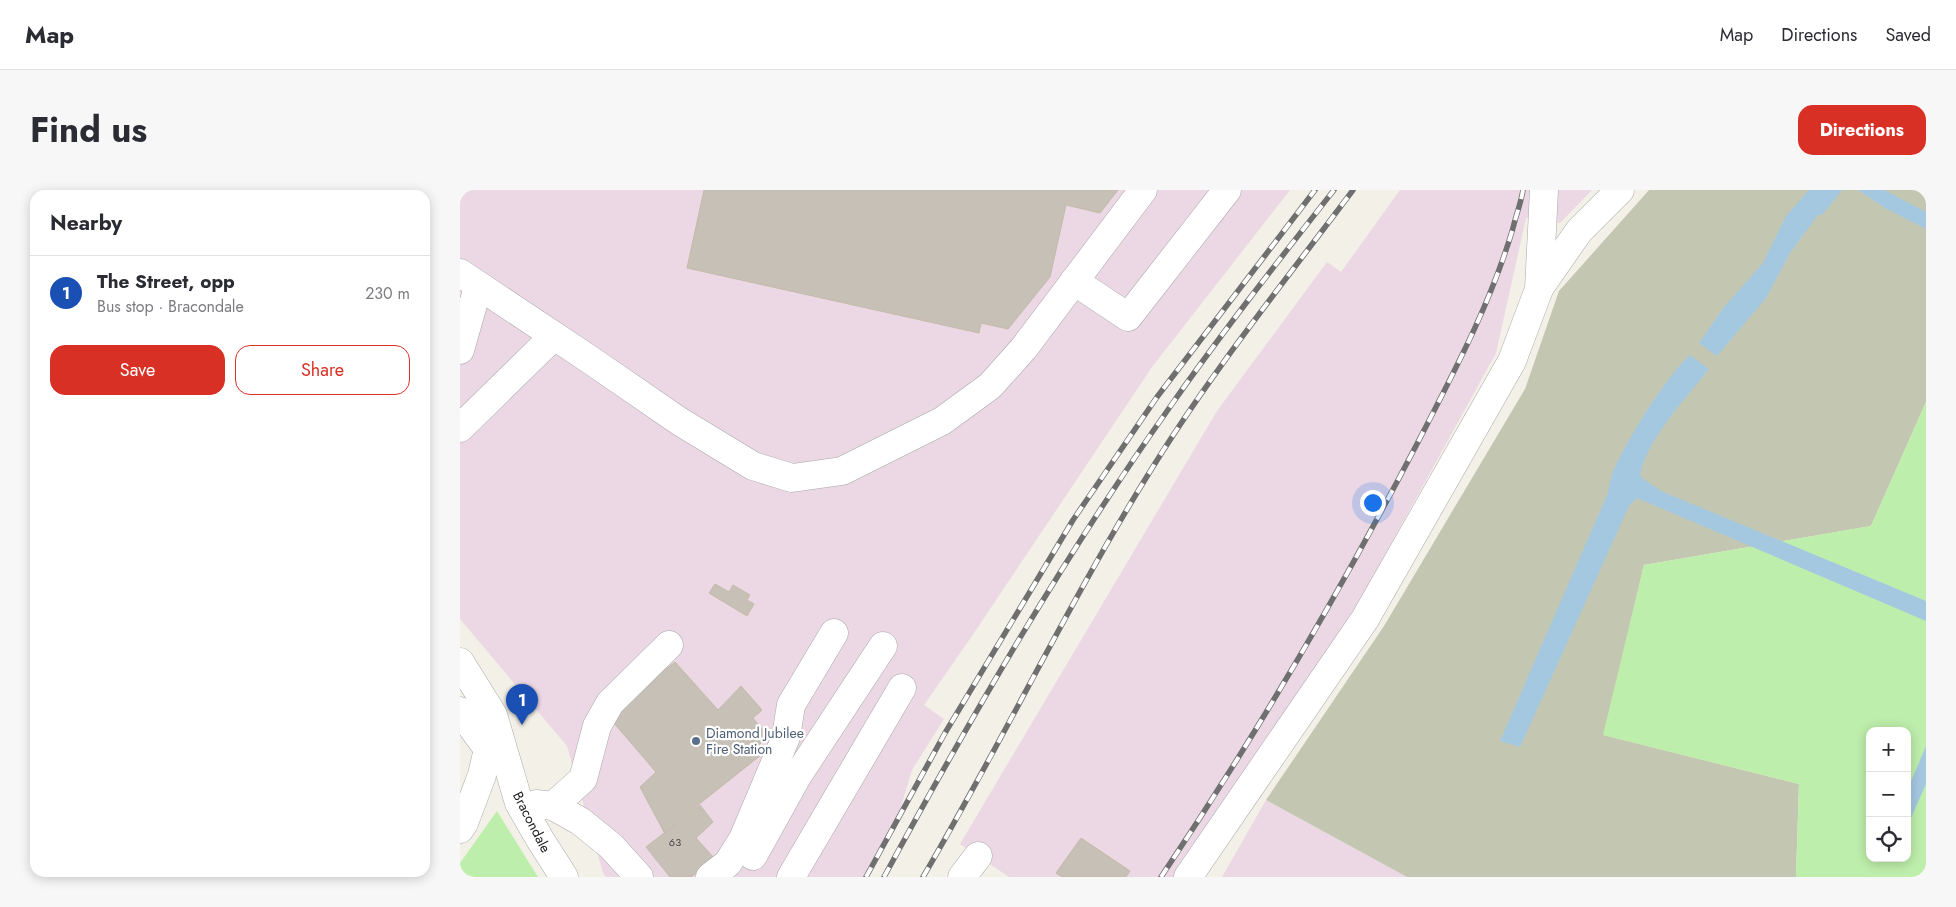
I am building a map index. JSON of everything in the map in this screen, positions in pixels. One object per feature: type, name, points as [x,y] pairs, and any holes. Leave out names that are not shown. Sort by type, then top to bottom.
[{"type":"street","points":[[466,288],[554,336],[679,421],[753,466],[792,478],[842,471],[942,421],[990,386],[1024,348],[1143,190]]},
{"type":"street","points":[[1074,281],[1128,317],[1227,190]]},
{"type":"street","points":[[1539,288],[1544,190]]},
{"type":"street","points":[[1188,877],[1365,619],[1512,361],[1539,288],[1579,230],[1620,190]]},
{"type":"street","points":[[460,316],[466,288]]},
{"type":"street","points":[[460,350],[466,288]]},
{"type":"street","points":[[460,428],[554,336]]},
{"type":"street","points":[[710,877],[728,862],[744,839],[786,737],[791,705],[834,633]]},
{"type":"street","points":[[553,806],[583,779],[597,726],[610,703],[670,645]]},
{"type":"street","points":[[738,877],[748,866],[798,775],[883,646]]},
{"type":"street","name":"Bracondale","points":[[460,662],[493,715],[498,757]]},
{"type":"street","points":[[791,877],[902,688]]},
{"type":"street","name":"Bracondale","points":[[460,711],[498,757],[520,803],[564,877]]},
{"type":"street","points":[[460,828],[464,823],[476,790],[498,757]]},
{"type":"street","points":[[520,803],[553,806],[580,821],[611,846],[639,877]]},
{"type":"shaded area","points":[[460,190],[1290,190],[1152,367],[924,705],[944,719],[912,770],[896,823],[865,877],[606,877],[603,873],[567,746],[460,619]]},
{"type":"shaded area","points":[[1400,190],[1592,190],[1560,223],[1526,218],[1496,353],[1354,611],[1174,877],[1009,877],[960,844],[1217,411],[1327,262],[1341,272]]},
{"type":"shaded area","points":[[1649,190],[1926,190],[1926,402],[1871,526],[1644,565],[1604,735],[1799,784],[1796,877],[1407,877],[1266,800],[1384,626],[1525,389],[1559,291]]},
{"type":"shaded area","points":[[1266,800],[1407,877],[1222,877]]},
{"type":"green space","points":[[1926,402],[1926,877],[1796,877],[1799,784],[1603,735],[1644,565],[1871,526]]},
{"type":"green space","points":[[497,811],[538,877],[460,877],[460,863]]},
{"type":"water","points":[[1809,190],[1842,190],[1823,214],[1818,215],[1790,253],[1766,298],[1717,356],[1699,343],[1724,307],[1763,263],[1786,216]]},
{"type":"water","points":[[1858,190],[1884,190],[1926,212],[1926,229],[1885,208]]},
{"type":"water","points":[[1690,355],[1709,369],[1668,419],[1650,447],[1640,475],[1642,478],[1661,491],[1926,601],[1926,621],[1637,498],[1629,506],[1520,747],[1500,741],[1607,495],[1616,465],[1659,392]]},
{"type":"water","points":[[1926,746],[1926,784],[1911,818],[1911,782]]},
{"type":"building","points":[[704,190],[1118,190],[1100,213],[1066,205],[1050,277],[1008,329],[981,323],[979,333],[687,268]]},
{"type":"building","points":[[715,584],[729,592],[733,585],[750,595],[747,600],[754,604],[747,616],[709,593]]},
{"type":"building","name":"Diamond Jubilee Fire Station","points":[[675,662],[718,710],[741,686],[762,710],[753,718],[766,734],[757,749],[761,755],[664,832],[640,787],[656,772],[607,715]]},
{"type":"building","points":[[700,805],[713,822],[696,838],[715,859],[691,877],[670,877],[646,847]]},
{"type":"building","points":[[1081,838],[1130,871],[1126,877],[1062,877],[1056,873]]},
{"type":"railway","points":[[866,877],[945,733],[1073,520],[1157,397],[1315,190]]},
{"type":"railway","points":[[884,877],[951,756],[1021,636],[1094,519],[1211,350],[1334,190]]},
{"type":"railway","points":[[923,877],[1088,577],[1146,478],[1220,367],[1353,190]]},
{"type":"railway","points":[[1161,877],[1230,771],[1296,663],[1358,554],[1418,442],[1483,310],[1504,256],[1523,190]]},
{"type":"place","name":"The Street, opp","points":[[522,725]]},
{"type":"place","name":"Diamond Jubilee Fire Station","points":[[696,741]]}]
